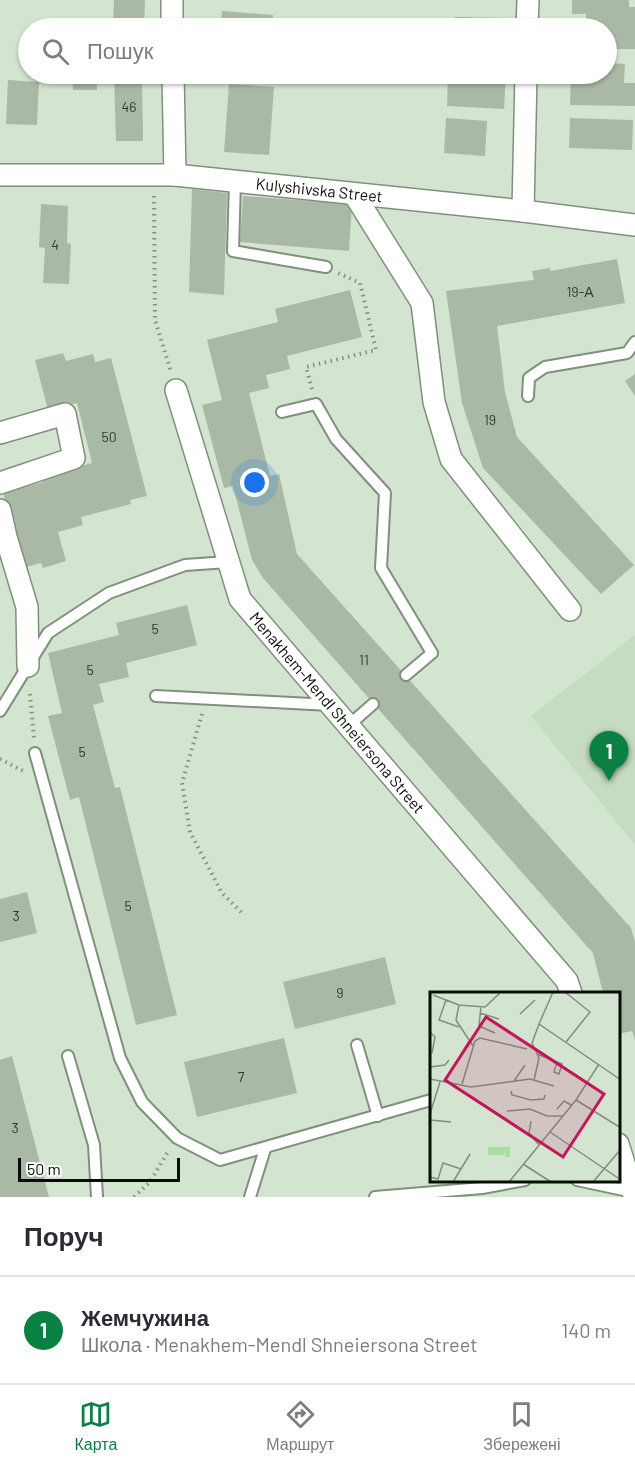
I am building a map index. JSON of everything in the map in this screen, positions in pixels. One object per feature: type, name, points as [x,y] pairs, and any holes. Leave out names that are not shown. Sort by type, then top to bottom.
[{"type":"street","points":[[172,0],[172,18]]},
{"type":"street","points":[[527,18],[528,0]]},
{"type":"street","points":[[164,175],[172,84]]},
{"type":"street","points":[[523,211],[526,84]]},
{"type":"street","name":"Kulyshivska Street","points":[[0,175],[164,175],[523,211],[635,225]]},
{"type":"street","points":[[354,194],[422,303],[434,402],[451,459],[570,610]]},
{"type":"street","name":"Menakhem-Mendl Shneiersona Street","points":[[176,390],[240,599],[567,981],[571,992]]},
{"type":"street","points":[[0,434],[65,414],[74,458],[0,483]]},
{"type":"street","points":[[0,510],[27,607],[28,666]]},
{"type":"street","points":[[620,1150],[634,1192]]},
{"type":"lane","points":[[235,182],[233,251],[326,267]]},
{"type":"lane","points":[[528,396],[530,378],[545,367],[627,353],[635,342]]},
{"type":"lane","points":[[282,412],[316,404],[336,439],[385,493],[381,568],[432,653],[406,675]]},
{"type":"lane","points":[[0,711],[48,633],[110,593],[185,565],[228,562]]},
{"type":"lane","points":[[156,696],[330,705]]},
{"type":"lane","points":[[348,726],[374,704]]},
{"type":"lane","points":[[35,753],[120,1058],[142,1102],[177,1138],[220,1160],[430,1100]]},
{"type":"lane","points":[[357,1045],[378,1116]]},
{"type":"lane","points":[[68,1056],[94,1145],[97,1197]]},
{"type":"lane","points":[[250,1197],[265,1149]]},
{"type":"lane","points":[[375,1197],[482,1188],[514,1182]]},
{"type":"lane","points":[[587,1182],[634,1192]]},
{"type":"path","points":[[164,175],[155,320],[176,390]]},
{"type":"path","points":[[316,404],[306,367],[376,350],[360,283],[326,267]]},
{"type":"path","points":[[28,666],[35,753]]},
{"type":"path","points":[[206,699],[182,783],[190,832],[222,892],[244,915]]},
{"type":"path","points":[[134,1197],[150,1182],[177,1138]]},
{"type":"shaded area","points":[[635,635],[635,845],[531,716]]},
{"type":"building","points":[[114,0],[145,0],[144,18],[113,18]]},
{"type":"building","points":[[572,0],[629,0],[629,7],[635,7],[635,49],[617,49],[617,18],[586,18],[586,14],[572,14]]},
{"type":"building","points":[[222,11],[273,15],[273,18],[222,18]]},
{"type":"building","points":[[455,17],[506,18],[455,18]]},
{"type":"building","points":[[617,63],[625,64],[624,83],[635,83],[635,106],[570,105],[571,84],[617,84]]},
{"type":"building","points":[[8,80],[18,81],[18,84],[39,84],[37,125],[6,124]]},
{"type":"building","points":[[73,84],[97,84],[97,90],[73,90]]},
{"type":"building","points":[[114,84],[142,84],[143,141],[116,141]]},
{"type":"building","points":[[229,84],[274,87],[269,155],[224,152]]},
{"type":"building","points":[[448,84],[505,84],[504,109],[447,106]]},
{"type":"building","points":[[446,118],[487,121],[485,156],[444,153]]},
{"type":"building","points":[[570,118],[633,120],[632,150],[569,148]]},
{"type":"building","points":[[192,189],[227,193],[224,295],[189,292]]},
{"type":"building","points":[[243,196],[352,204],[349,251],[240,242]]},
{"type":"building","points":[[41,204],[68,206],[67,243],[71,244],[69,284],[43,283],[45,248],[39,247]]},
{"type":"building","points":[[617,259],[625,303],[497,326],[505,392],[517,437],[634,565],[601,594],[483,468],[462,403],[446,291],[534,280],[532,271],[550,268],[550,271]]},
{"type":"building","points":[[350,290],[362,337],[287,356],[290,369],[266,375],[269,388],[249,393],[270,476],[279,474],[297,554],[631,928],[635,942],[635,1040],[632,1031],[620,1034],[620,992],[603,992],[593,953],[263,578],[252,560],[233,486],[224,488],[202,405],[222,400],[207,340],[278,322],[275,309]]},
{"type":"building","points":[[63,353],[66,361],[93,354],[95,362],[111,358],[147,496],[130,500],[131,504],[81,517],[83,525],[58,532],[66,561],[43,568],[41,563],[23,568],[3,492],[43,482],[41,476],[92,463],[77,403],[48,410],[35,360]]},
{"type":"building","points":[[635,374],[635,396],[625,381]]},
{"type":"building","points":[[187,605],[197,645],[126,663],[129,677],[99,684],[104,702],[93,705],[115,788],[120,787],[177,1015],[136,1025],[79,797],[70,800],[48,716],[62,713],[48,653],[119,635],[116,623]]},
{"type":"building","points":[[27,892],[37,933],[0,942],[0,899]]},
{"type":"building","points":[[385,957],[396,1004],[295,1029],[283,982]]},
{"type":"building","points":[[284,1038],[297,1093],[197,1117],[184,1062]]},
{"type":"building","points":[[12,1056],[49,1197],[0,1197],[0,1060]]},
{"type":"place","name":"Жемчужина","points":[[609,781]]}]
